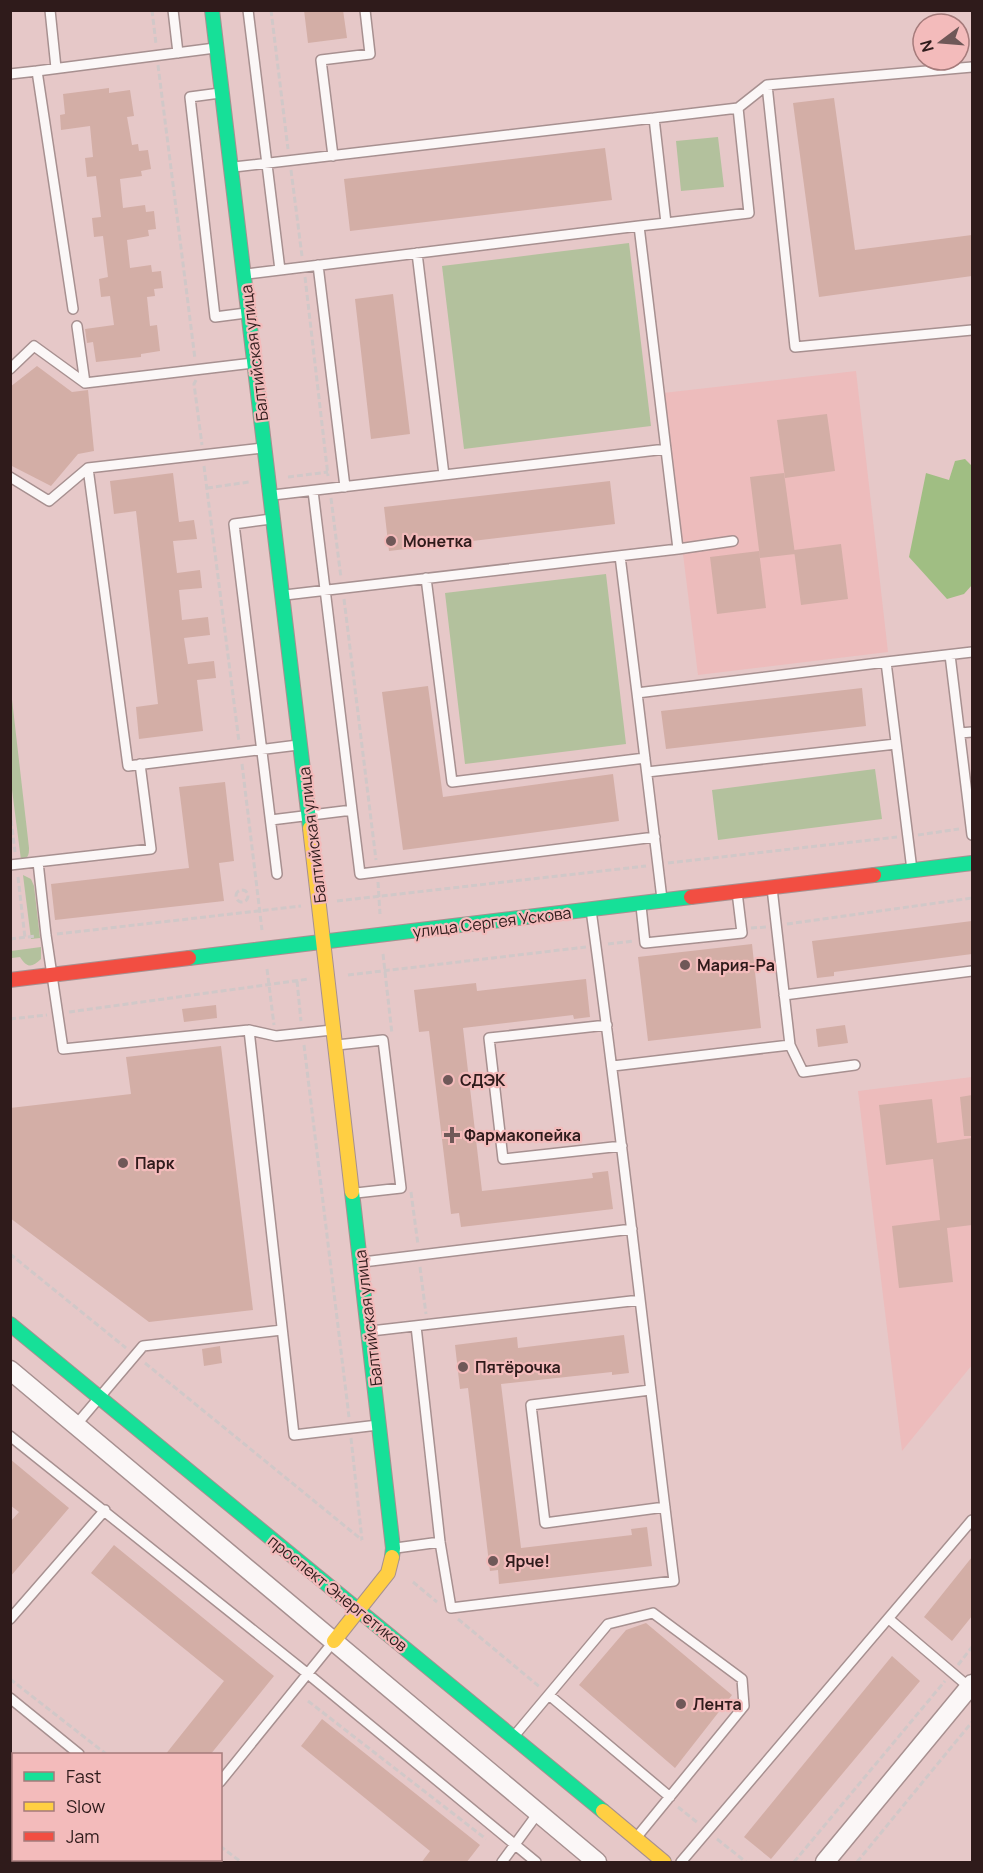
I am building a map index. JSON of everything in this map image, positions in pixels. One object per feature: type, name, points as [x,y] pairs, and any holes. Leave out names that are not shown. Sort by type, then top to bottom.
[{"type":"street","name":"Балтийская улица","points":[[212,10],[320,903],[393,1548],[392,1563],[388,1573],[334,1641]]},
{"type":"street","name":"улица Сергея Ускова","points":[[10,980],[972,863]]},
{"type":"street","name":"проспект Энергетиков","points":[[10,1324],[514,1737],[664,1863]]},
{"type":"street","points":[[10,1370],[597,1863]]},
{"type":"street","points":[[825,1863],[971,1686]]},
{"type":"lane","points":[[50,10],[56,68]]},
{"type":"lane","points":[[173,10],[178,52]]},
{"type":"lane","points":[[248,10],[280,270]]},
{"type":"lane","points":[[333,156],[321,60],[370,54],[364,10]]},
{"type":"lane","points":[[10,74],[217,48]]},
{"type":"lane","points":[[231,168],[738,108],[767,85],[972,67]]},
{"type":"lane","points":[[37,71],[73,309]]},
{"type":"lane","points":[[767,85],[795,347],[972,330]]},
{"type":"lane","points":[[222,93],[190,97],[215,317],[249,313]]},
{"type":"lane","points":[[244,274],[749,213],[738,108]]},
{"type":"lane","points":[[654,118],[666,223]]},
{"type":"lane","points":[[639,226],[678,549]]},
{"type":"lane","points":[[417,253],[444,475]]},
{"type":"lane","points":[[318,265],[345,487]]},
{"type":"lane","points":[[77,326],[85,383]]},
{"type":"lane","points":[[10,369],[34,346],[85,383],[255,363]]},
{"type":"lane","points":[[10,477],[49,501],[88,468],[265,447]]},
{"type":"lane","points":[[271,496],[666,449]]},
{"type":"lane","points":[[88,468],[128,766],[301,745]]},
{"type":"lane","points":[[313,491],[360,874],[655,837]]},
{"type":"lane","points":[[273,519],[234,524],[277,874]]},
{"type":"lane","points":[[283,595],[733,542]]},
{"type":"lane","points":[[620,556],[663,901]]},
{"type":"lane","points":[[426,578],[452,782],[645,758]]},
{"type":"lane","points":[[637,693],[972,652]]},
{"type":"lane","points":[[950,655],[972,835]]},
{"type":"lane","points":[[886,662],[912,870]]},
{"type":"lane","points":[[960,733],[972,732]]},
{"type":"lane","points":[[647,772],[896,744]]},
{"type":"lane","points":[[10,866],[151,849],[140,764]]},
{"type":"lane","points":[[271,820],[352,810]]},
{"type":"lane","points":[[38,862],[63,1049],[249,1030],[276,1036],[334,1030]]},
{"type":"lane","points":[[772,888],[790,1045],[803,1072],[855,1065]]},
{"type":"lane","points":[[641,904],[645,943],[742,933],[737,892]]},
{"type":"lane","points":[[416,1326],[440,1542],[451,1608],[674,1581],[613,1066],[591,910]]},
{"type":"lane","points":[[784,995],[972,971]]},
{"type":"lane","points":[[607,1025],[489,1038],[503,1159],[622,1146]]},
{"type":"lane","points":[[249,1030],[294,1435],[380,1425]]},
{"type":"lane","points":[[336,1045],[383,1040],[401,1188],[353,1194]]},
{"type":"lane","points":[[613,1066],[790,1045]]},
{"type":"lane","points":[[361,1263],[632,1229]]},
{"type":"lane","points":[[369,1331],[640,1300]]},
{"type":"lane","points":[[76,1425],[144,1346],[282,1330]]},
{"type":"lane","points":[[650,1390],[531,1405],[545,1523],[665,1507]]},
{"type":"lane","points":[[10,1436],[308,1674],[536,1863]]},
{"type":"lane","points":[[10,1619],[105,1510]]},
{"type":"lane","points":[[681,1863],[972,1520]]},
{"type":"lane","points":[[393,1548],[440,1542]]},
{"type":"lane","points":[[514,1737],[608,1624],[653,1613],[742,1679],[744,1706],[636,1839]]},
{"type":"lane","points":[[889,1619],[951,1673],[971,1686]]},
{"type":"lane","points":[[222,1780],[334,1641]]},
{"type":"lane","points":[[549,1695],[670,1797]]},
{"type":"lane","points":[[10,1698],[75,1753]]},
{"type":"lane","points":[[505,1859],[538,1813]]},
{"type":"path","points":[[152,10],[198,377],[194,384],[276,1036]]},
{"type":"path","points":[[271,10],[377,871],[381,935]]},
{"type":"path","points":[[240,890],[246,891],[248,895],[246,901],[241,902],[236,896],[240,890]]},
{"type":"path","points":[[248,895],[258,893]]},
{"type":"path","points":[[742,930],[972,898]]},
{"type":"path","points":[[10,939],[320,903]]},
{"type":"path","points":[[10,1254],[362,1540],[297,981]]},
{"type":"path","points":[[413,1582],[440,1604]]},
{"type":"path","points":[[458,1620],[549,1695]]},
{"type":"path","points":[[794,1863],[972,1647]]},
{"type":"path","points":[[10,1679],[103,1753]]},
{"type":"path","points":[[308,1701],[505,1859]]},
{"type":"path","points":[[857,1863],[972,1722]]},
{"type":"path","points":[[222,1848],[241,1863]]},
{"type":"shaded area","points":[[856,371],[888,652],[698,675],[663,393]]},
{"type":"shaded area","points":[[972,1077],[972,1365],[902,1451],[858,1091]]},
{"type":"green space","points":[[718,137],[724,187],[681,191],[676,141]]},
{"type":"green space","points":[[629,243],[651,426],[464,449],[442,266]]},
{"type":"green space","points":[[965,459],[972,466],[972,585],[964,594],[947,599],[909,557],[926,473],[949,480],[955,461]]},
{"type":"green space","points":[[606,574],[626,744],[465,764],[445,593]]},
{"type":"green space","points":[[10,682],[29,848],[28,856],[21,860],[10,774]]},
{"type":"green space","points":[[875,769],[882,819],[718,840],[712,790]]},
{"type":"green space","points":[[23,875],[31,879],[34,886],[40,938],[31,939]]},
{"type":"green space","points":[[41,947],[41,959],[30,966],[20,957],[12,958],[11,951]]},
{"type":"building","points":[[304,10],[343,10],[347,38],[308,43]]},
{"type":"building","points":[[109,88],[109,93],[130,90],[134,116],[127,117],[132,145],[138,144],[139,151],[148,150],[151,169],[141,171],[142,176],[120,179],[123,208],[145,205],[146,212],[154,211],[156,229],[148,230],[149,236],[127,240],[130,268],[151,265],[152,272],[161,271],[163,288],[154,289],[155,296],[147,297],[150,326],[157,325],[160,351],[141,354],[141,357],[96,362],[93,342],[87,343],[85,329],[114,325],[110,296],[101,297],[99,279],[108,277],[103,236],[94,237],[92,218],[101,217],[96,176],[87,177],[85,158],[93,157],[90,126],[61,130],[60,115],[65,114],[63,94]]},
{"type":"building","points":[[834,98],[855,250],[972,235],[972,276],[819,297],[793,103]]},
{"type":"building","points":[[605,148],[612,200],[350,231],[344,179]]},
{"type":"building","points":[[393,294],[410,434],[371,439],[355,299]]},
{"type":"building","points":[[37,366],[72,392],[88,390],[94,451],[78,454],[51,486],[10,465],[10,387]]},
{"type":"building","points":[[827,414],[835,471],[785,478],[777,420]]},
{"type":"building","points":[[173,473],[179,522],[194,520],[197,539],[173,541],[177,573],[200,570],[202,588],[179,590],[182,620],[208,617],[210,635],[184,638],[188,664],[214,661],[216,678],[197,680],[203,731],[139,739],[136,707],[158,704],[136,511],[114,514],[110,481]]},
{"type":"building","points":[[784,473],[795,554],[760,558],[750,477]]},
{"type":"building","points":[[610,481],[615,524],[389,551],[384,507]]},
{"type":"building","points":[[841,544],[848,599],[801,605],[794,550]]},
{"type":"building","points":[[759,551],[766,608],[717,614],[710,557]]},
{"type":"building","points":[[428,686],[443,797],[613,774],[619,821],[403,850],[382,692]]},
{"type":"building","points":[[862,688],[866,726],[666,749],[661,711]]},
{"type":"building","points":[[225,782],[234,861],[219,863],[224,901],[55,920],[51,884],[189,868],[179,787]]},
{"type":"building","points":[[972,921],[972,954],[834,972],[834,976],[817,978],[812,941]]},
{"type":"building","points":[[752,944],[761,1028],[648,1041],[638,957]]},
{"type":"building","points":[[586,979],[590,1017],[574,1019],[573,1015],[463,1028],[482,1191],[593,1178],[592,1173],[608,1171],[613,1209],[461,1227],[459,1213],[451,1214],[429,1031],[419,1032],[414,990],[476,983],[477,991]]},
{"type":"building","points":[[216,1005],[217,1018],[184,1022],[182,1009]]},
{"type":"building","points":[[845,1025],[848,1043],[818,1047],[816,1029]]},
{"type":"building","name":"Парк","points":[[221,1046],[253,1310],[149,1322],[10,1218],[10,1108],[131,1094],[126,1057]]},
{"type":"building","points":[[972,1095],[972,1136],[964,1136],[960,1097]]},
{"type":"building","points":[[932,1099],[937,1143],[972,1138],[972,1225],[947,1228],[953,1282],[899,1288],[892,1226],[940,1220],[933,1159],[886,1165],[879,1105]]},
{"type":"building","points":[[624,1335],[629,1373],[612,1375],[612,1372],[501,1384],[521,1548],[632,1535],[631,1529],[647,1527],[652,1566],[499,1584],[498,1570],[490,1571],[468,1388],[460,1389],[455,1345],[517,1337],[518,1348]]},
{"type":"building","points":[[220,1346],[222,1363],[204,1366],[202,1349]]},
{"type":"building","points":[[10,1459],[69,1508],[10,1577],[10,1522],[19,1512],[10,1505]]},
{"type":"building","points":[[114,1545],[274,1676],[212,1753],[167,1753],[224,1681],[91,1573]]},
{"type":"building","points":[[972,1557],[972,1616],[952,1641],[924,1617]]},
{"type":"building","points":[[646,1623],[732,1695],[675,1768],[579,1685],[626,1630]]},
{"type":"building","points":[[892,1656],[920,1681],[771,1859],[744,1837]]},
{"type":"building","points":[[322,1719],[480,1845],[466,1863],[421,1863],[430,1851],[301,1746]]},
{"type":"traffic: fast","points":[[212,10],[310,828]]},
{"type":"traffic: fast","points":[[874,875],[972,863]]},
{"type":"traffic: fast","points":[[189,958],[691,897]]},
{"type":"traffic: fast","points":[[352,1192],[393,1548],[392,1557]]},
{"type":"traffic: fast","points":[[10,1324],[603,1811]]},
{"type":"traffic: slow","points":[[310,828],[352,1192]]},
{"type":"traffic: slow","points":[[334,1641],[388,1573],[392,1557]]},
{"type":"traffic: slow","points":[[603,1811],[664,1862]]},
{"type":"traffic: jam","points":[[691,897],[874,875]]},
{"type":"traffic: jam","points":[[10,980],[189,958]]},
{"type":"place","name":"Монетка","points":[[391,541]]},
{"type":"place","name":"Мария-Ра","points":[[685,965]]},
{"type":"place","name":"СДЭК","points":[[448,1080]]},
{"type":"place","name":"Фармакопейка","points":[[452,1135]]},
{"type":"place","name":"Парк","points":[[123,1163]]},
{"type":"place","name":"Пятёрочка","points":[[463,1367]]},
{"type":"place","name":"Ярче!","points":[[493,1561]]},
{"type":"place","name":"Лента","points":[[681,1704]]}]
